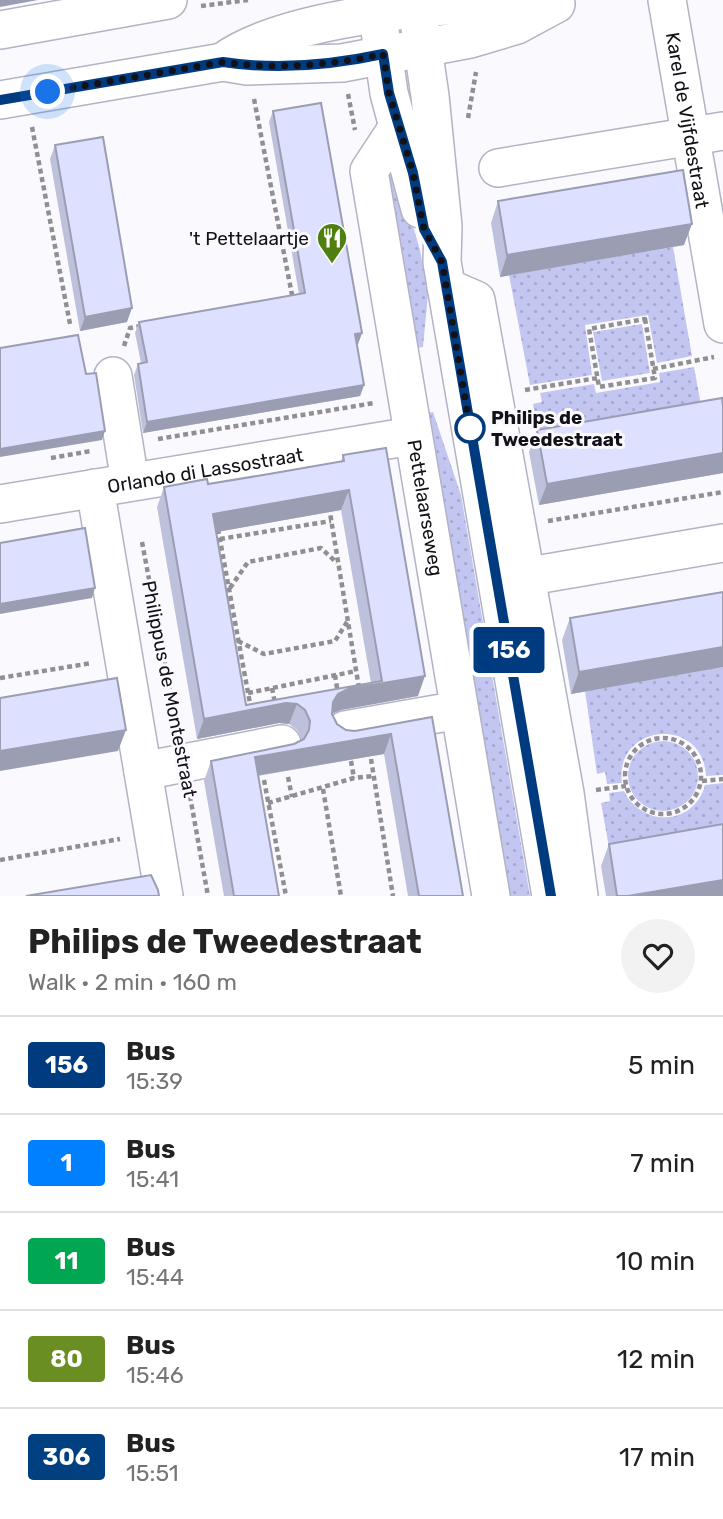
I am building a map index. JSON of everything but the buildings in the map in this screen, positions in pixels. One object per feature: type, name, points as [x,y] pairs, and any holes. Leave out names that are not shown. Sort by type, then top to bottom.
[{"type":"street","points":[[0,30],[168,0]]},
{"type":"street","name":"Karel de Vijfdestraat","points":[[667,0],[707,134],[723,324]]},
{"type":"street","points":[[235,64],[244,47],[376,8],[510,1],[566,2]]},
{"type":"street","points":[[13,98],[235,64],[342,63],[470,39],[517,25],[566,2]]},
{"type":"street","points":[[417,5],[443,226],[455,283],[551,896]]},
{"type":"street","points":[[376,8],[389,93],[413,173],[424,229],[455,283],[495,396],[524,577],[565,793],[579,896]]},
{"type":"street","name":"Pettelaarseweg","points":[[398,127],[369,171],[405,398],[491,896]]},
{"type":"street","points":[[498,168],[707,134]]},
{"type":"street","name":"Philippus de Montestraat","points":[[113,376],[124,445],[113,485],[124,657],[164,896]]},
{"type":"street","name":"Orlando di Lassostraat","points":[[0,504],[412,436]]},
{"type":"street","points":[[524,577],[723,543]]},
{"type":"street","points":[[355,728],[459,710]]},
{"type":"street","points":[[143,771],[270,746]]},
{"type":"path","points":[[168,0],[193,6],[248,0]]},
{"type":"path","points":[[235,64],[293,301]]},
{"type":"path","points":[[13,98],[70,324]]},
{"type":"path","points":[[279,303],[306,298]]},
{"type":"path","points":[[645,319],[653,369],[655,377],[598,387],[589,329],[645,319]]},
{"type":"path","points":[[113,376],[130,328],[144,326]]},
{"type":"path","points":[[653,369],[723,356]]},
{"type":"path","points":[[495,396],[597,378]]},
{"type":"path","points":[[37,461],[405,398]]},
{"type":"path","points":[[319,451],[356,671],[355,728],[373,776],[393,896]]},
{"type":"path","points":[[517,527],[723,492]]},
{"type":"path","points":[[220,538],[331,521]]},
{"type":"path","points":[[218,527],[248,693],[270,746],[268,803],[286,896]]},
{"type":"path","name":"Philippus de Montestraat","points":[[140,536],[208,896]]},
{"type":"path","points":[[229,589],[248,562],[321,548],[338,564]]},
{"type":"path","points":[[239,640],[264,654],[335,641],[348,621]]},
{"type":"path","points":[[0,678],[124,657]]},
{"type":"path","points":[[248,693],[356,671]]},
{"type":"path","points":[[661,737],[683,742],[692,750],[702,770],[702,781],[699,791],[686,807],[666,814],[656,814],[646,810],[631,796],[625,775],[632,753],[640,745],[661,737]]},
{"type":"path","points":[[268,803],[354,778],[373,776]]},
{"type":"path","points":[[702,781],[723,779]]},
{"type":"path","points":[[323,789],[341,896]]},
{"type":"path","points":[[0,860],[153,834]]},
{"type":"shaded area","points":[[392,154],[420,250],[428,294],[423,347],[407,350],[380,175]]},
{"type":"shaded area","points":[[673,247],[692,356],[657,363],[648,315],[585,325],[592,375],[530,385],[509,275]]},
{"type":"shaded area","points":[[642,324],[650,373],[602,381],[593,332]]},
{"type":"shaded area","points":[[694,367],[704,421],[541,449],[533,404],[542,402],[540,393],[594,384],[596,393],[660,382],[659,373]]},
{"type":"shaded area","points":[[433,412],[461,495],[530,896],[500,896],[418,414]]},
{"type":"shaded area","points":[[723,667],[723,775],[706,776],[701,756],[690,743],[676,736],[660,734],[644,738],[631,748],[623,763],[622,783],[607,784],[605,772],[597,774],[585,691]]},
{"type":"shaded area","points":[[663,741],[688,751],[698,776],[688,801],[663,811],[638,801],[628,776],[638,751]]},
{"type":"shaded area","points":[[723,783],[723,844],[612,864],[601,803],[610,801],[609,793],[624,791],[632,803],[643,811],[667,817],[679,815],[690,808],[699,799],[705,785]]},
{"type":"bus line","name":"156","points":[[0,100],[223,62],[247,66],[342,63],[383,54],[389,93],[413,173],[424,229],[442,262],[551,896]]},
{"type":"place","name":"'t Pettelaartje","points":[[332,265]]},
{"type":"place","name":"Philips de Tweedestraat","points":[[470,428]]},
{"type":"route","points":[[48,92],[223,62],[247,66],[342,63],[383,54],[389,93],[413,173],[424,229],[442,262],[470,428]]}]
